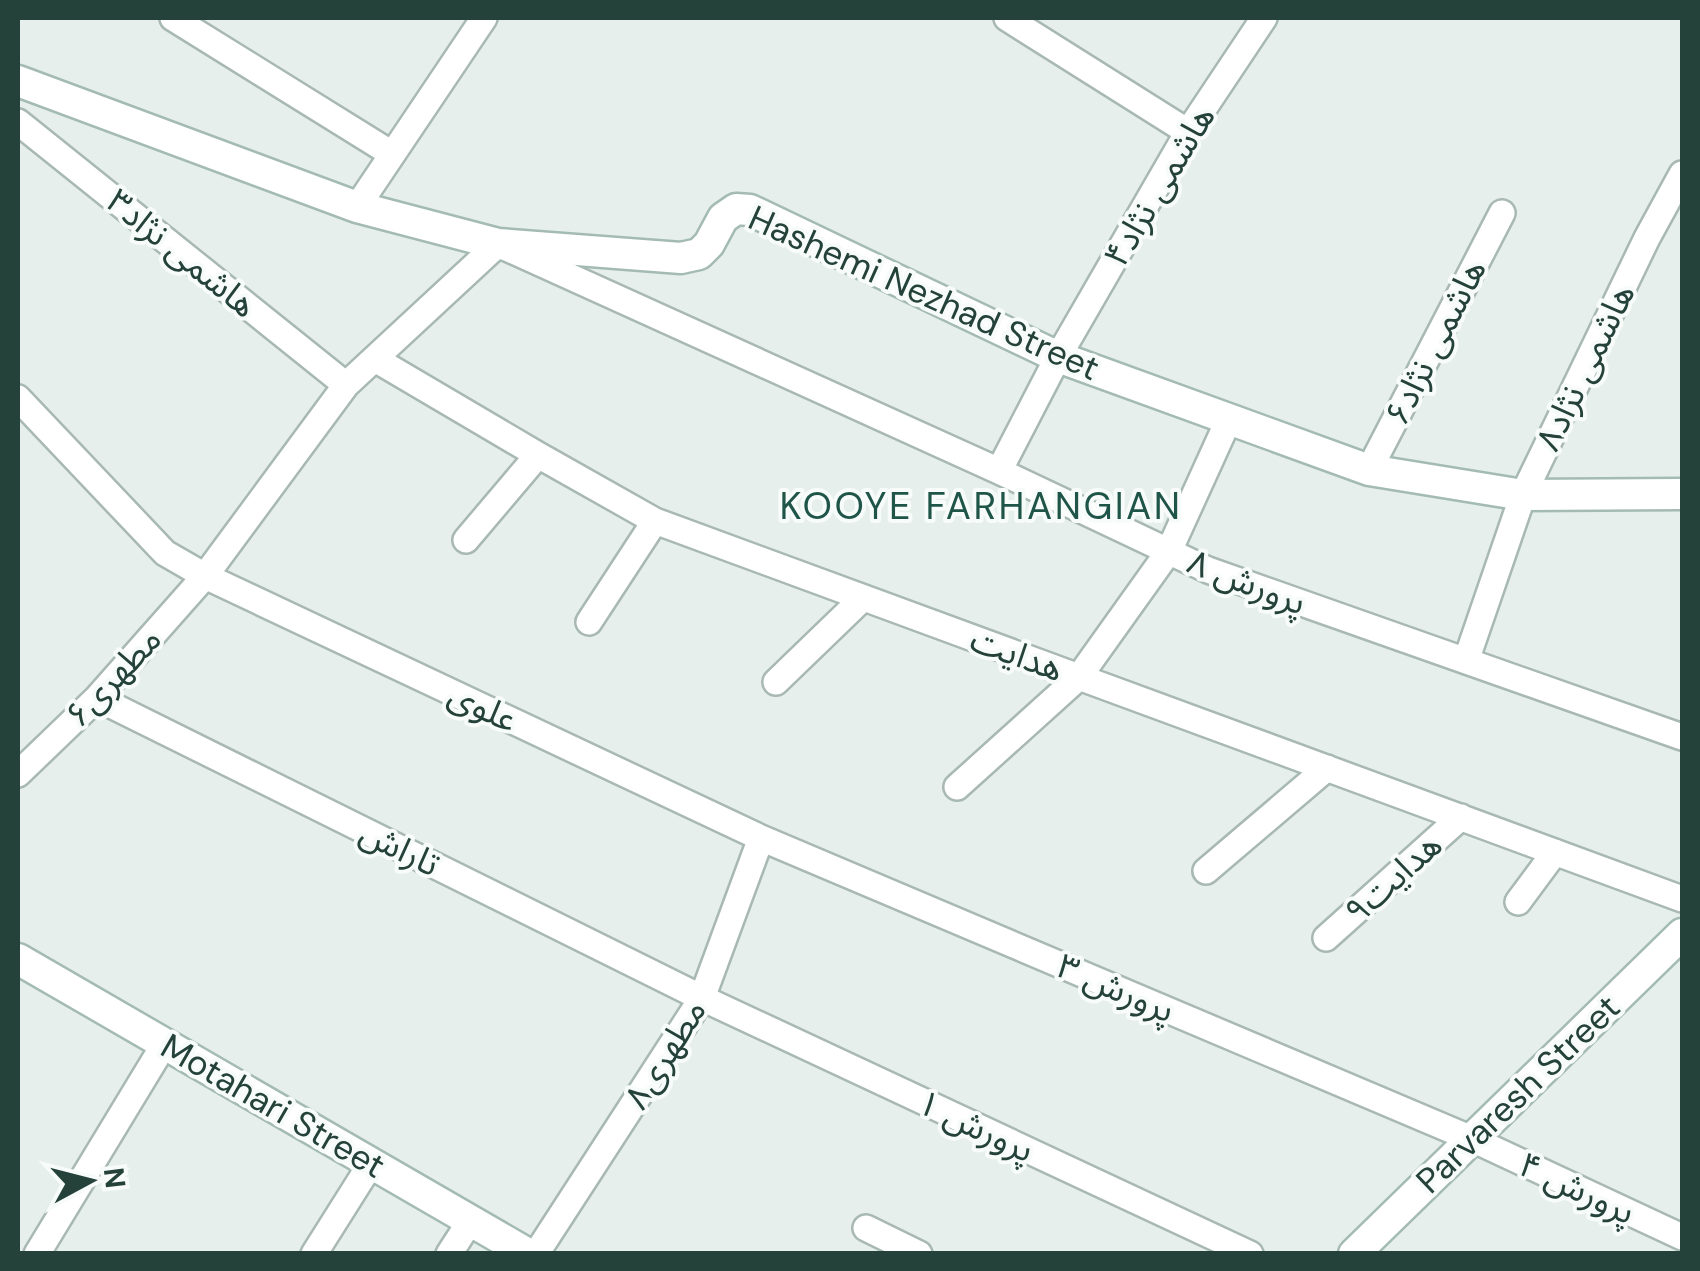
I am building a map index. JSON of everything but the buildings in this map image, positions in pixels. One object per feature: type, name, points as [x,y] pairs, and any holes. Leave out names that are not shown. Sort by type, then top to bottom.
[{"type":"street","points":[[174,18],[392,154]]},
{"type":"street","points":[[356,206],[484,18]]},
{"type":"street","points":[[1007,18],[1188,132]]},
{"type":"street","name":"هاشمی نژاد۴","points":[[999,471],[1058,358],[1188,132],[1264,18]]},
{"type":"street","name":"Hashemi Nezhad Street","points":[[18,81],[356,206],[498,244],[681,258],[699,254],[723,218],[736,209],[750,210],[1058,358],[1368,470],[1523,496],[1682,494]]},
{"type":"street","name":"هاشمی نژاد۳","points":[[18,122],[346,385]]},
{"type":"street","name":"هاشمی نژاد۸","points":[[1466,661],[1523,496],[1647,238],[1682,174]]},
{"type":"street","name":"هاشمی نژاد۶","points":[[1368,470],[1502,213]]},
{"type":"street","name":"مطهری۶","points":[[18,774],[97,698],[205,576],[346,385],[498,244]]},
{"type":"street","name":"پرورش ۸","points":[[498,244],[1208,570],[1682,737]]},
{"type":"street","name":"هدایت","points":[[375,358],[655,521],[1682,899]]},
{"type":"street","name":"علوی","points":[[18,398],[165,553],[205,576],[761,838]]},
{"type":"street","points":[[957,787],[1079,677],[1169,552],[1229,419]]},
{"type":"street","points":[[466,540],[538,455]]},
{"type":"street","points":[[589,622],[655,521]]},
{"type":"street","points":[[776,682],[863,598]]},
{"type":"street","name":"تاراش","points":[[97,698],[702,998]]},
{"type":"street","points":[[1206,872],[1327,768]]},
{"type":"street","name":"هدایت۹","points":[[1326,938],[1460,817]]},
{"type":"street","name":"مطهری۸","points":[[536,1254],[702,998],[761,838]]},
{"type":"street","name":"پرورش ۳","points":[[761,838],[1472,1139]]},
{"type":"street","points":[[1518,902],[1555,852]]},
{"type":"street","name":"Parvaresh Street","points":[[1354,1254],[1682,934]]},
{"type":"street","name":"Motahari Street","points":[[18,959],[528,1254]]},
{"type":"street","name":"پرورش ۱","points":[[702,998],[1250,1254]]},
{"type":"street","points":[[37,1254],[165,1043]]},
{"type":"street","name":"پرورش ۴","points":[[1472,1139],[1682,1237]]},
{"type":"street","points":[[314,1254],[372,1162]]},
{"type":"street","points":[[449,1254],[471,1220]]},
{"type":"street","points":[[866,1228],[919,1254]]},
{"type":"district","name":"KOOYE FARHANGIAN","points":[[981,506]]}]
